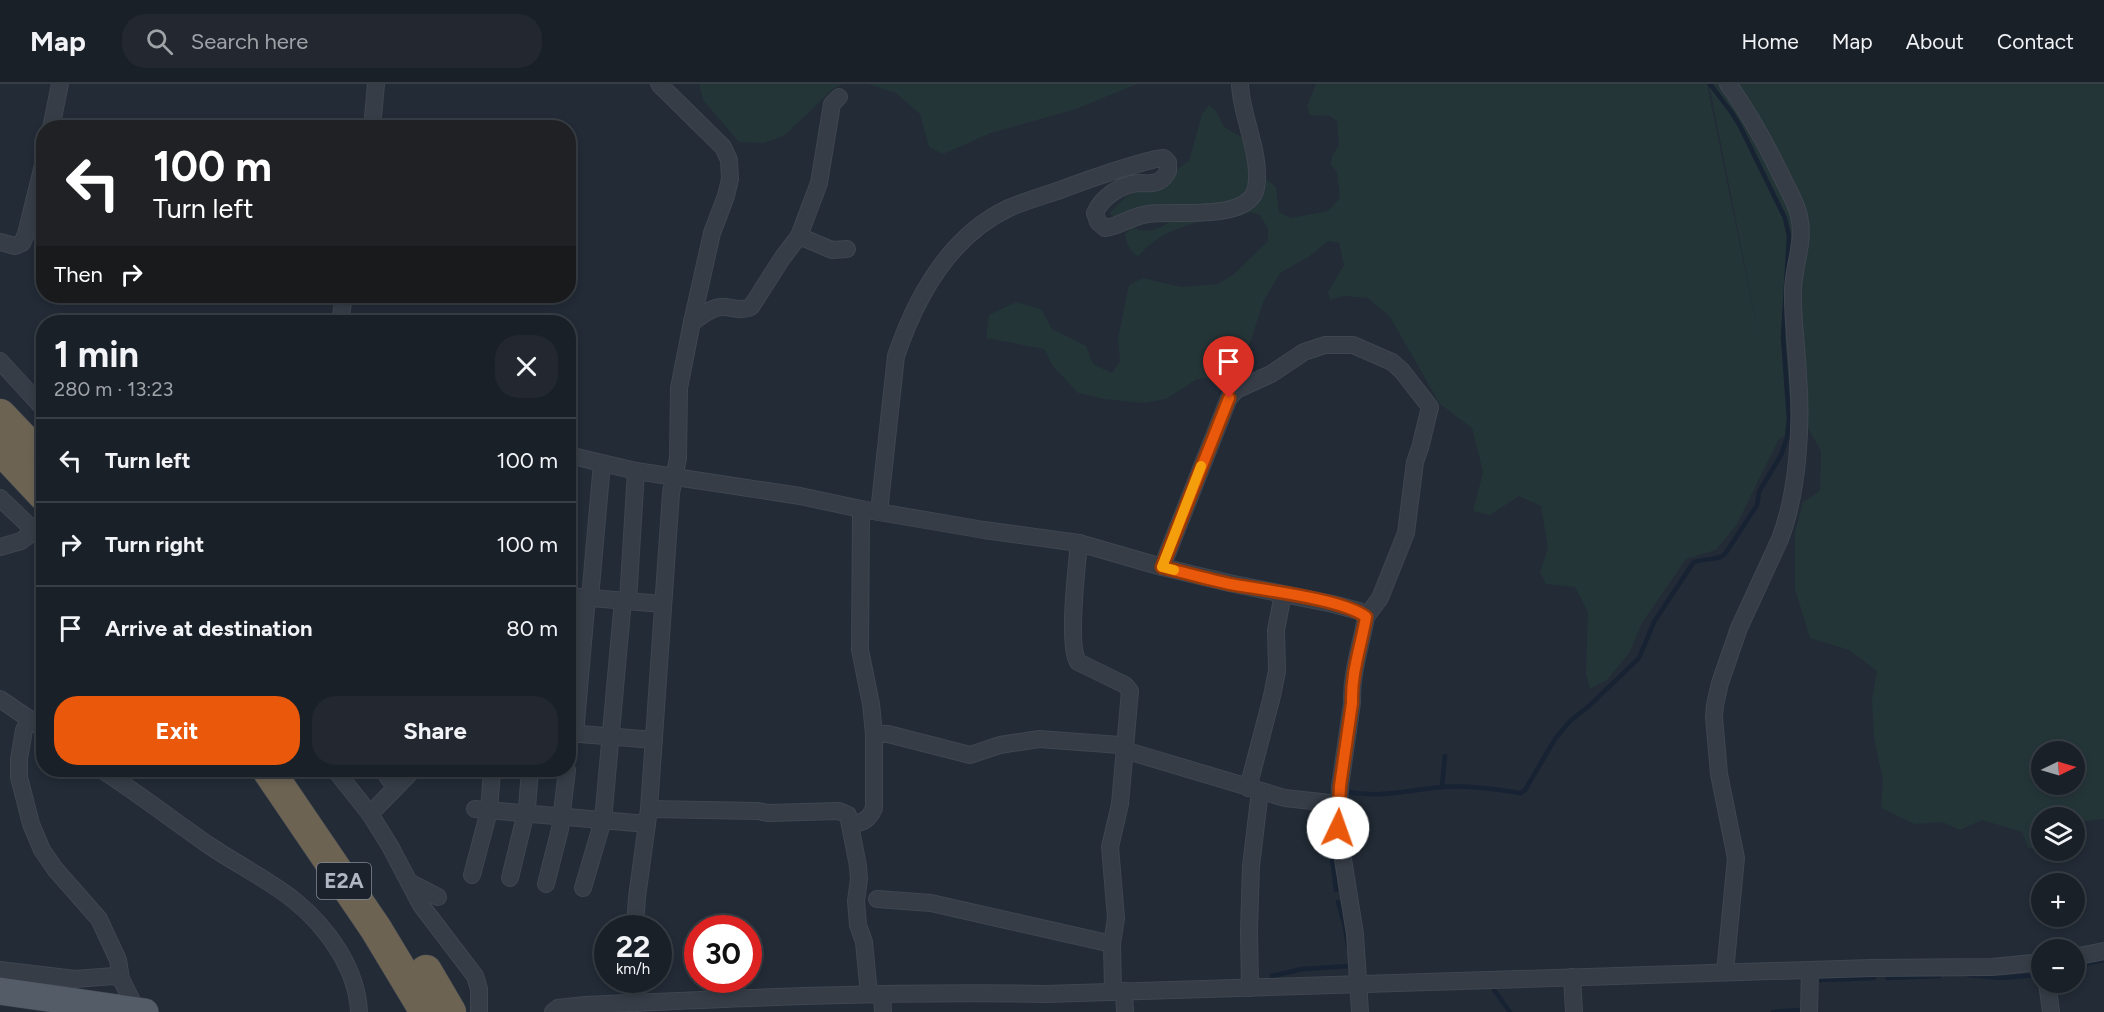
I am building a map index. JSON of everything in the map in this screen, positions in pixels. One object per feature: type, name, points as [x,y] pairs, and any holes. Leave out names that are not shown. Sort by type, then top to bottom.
[{"type":"highway","points":[[0,415],[36,453]]},
{"type":"highway","points":[[0,448],[36,486]]},
{"type":"highway","name":"E2A","points":[[273,777],[433,1003]]},
{"type":"highway","name":"E2A","points":[[299,777],[397,923],[433,1003]]},
{"type":"main road","points":[[0,991],[138,1011]]},
{"type":"main road","points":[[0,1007],[48,1012]]},
{"type":"street","points":[[53,120],[60,84]]},
{"type":"street","points":[[373,120],[376,84]]},
{"type":"street","points":[[636,915],[648,817],[671,493],[678,458],[679,388],[711,233],[730,180],[729,160],[723,147],[659,84]]},
{"type":"street","points":[[879,512],[896,356],[902,338],[935,273],[953,249],[981,224],[1009,208],[1104,174],[1156,159],[1164,158],[1168,162],[1168,171],[1161,180],[1152,183],[1136,183],[1117,190],[1099,204],[1095,213],[1098,222],[1105,228],[1146,214],[1238,209],[1250,202],[1256,188],[1256,166],[1240,84]]},
{"type":"street","points":[[1725,972],[1736,858],[1719,774],[1714,717],[1720,683],[1739,628],[1780,539],[1791,502],[1798,429],[1799,378],[1793,288],[1802,236],[1799,216],[1791,195],[1760,131],[1728,84]]},
{"type":"street","points":[[692,322],[710,310],[721,307],[744,310],[751,307],[799,236],[819,183],[832,104],[839,97]]},
{"type":"street","points":[[0,242],[15,246],[22,243],[36,199]]},
{"type":"street","points":[[799,236],[832,250],[847,249]]},
{"type":"street","points":[[1162,567],[1229,398],[1236,390],[1271,374],[1304,352],[1326,345],[1353,345],[1392,362],[1402,371],[1430,407],[1415,462],[1406,533],[1380,598],[1366,617],[1351,691],[1338,828],[1355,934],[1360,1012]]},
{"type":"street","points":[[0,361],[36,400]]},
{"type":"street","points":[[576,457],[675,478],[743,486],[984,530],[1079,543],[1162,567],[1333,604],[1359,611],[1366,617]]},
{"type":"street","points":[[576,696],[589,598],[602,463]]},
{"type":"street","points":[[584,888],[603,820],[626,601],[636,471]]},
{"type":"street","points":[[0,498],[36,528]]},
{"type":"street","points":[[850,825],[863,822],[870,817],[874,808],[874,734],[871,704],[860,650],[861,509]]},
{"type":"street","points":[[0,547],[36,534]]},
{"type":"street","points":[[1079,543],[1073,633],[1075,657],[1077,662],[1125,685],[1130,691],[1120,804],[1110,847],[1116,918],[1113,944],[1119,991],[1125,1012]]},
{"type":"street","points":[[1250,988],[1249,930],[1254,789],[1277,671],[1276,630],[1283,594]]},
{"type":"street","points":[[576,597],[662,604]]},
{"type":"street","points":[[0,699],[36,723]]},
{"type":"street","points":[[36,724],[24,730],[19,768],[19,777],[32,824],[42,850],[55,869],[99,919],[118,960],[121,979],[138,1011]]},
{"type":"street","points":[[576,733],[654,740]]},
{"type":"street","points":[[874,734],[888,734],[970,754],[1000,745],[1039,739],[1120,746],[1131,752],[1285,798],[1339,804]]},
{"type":"street","points":[[112,777],[210,846],[293,900],[310,914],[328,936],[350,971],[356,986],[359,1012]]},
{"type":"street","points":[[341,777],[370,814],[411,883],[421,905],[476,976],[479,1012]]},
{"type":"street","points":[[388,777],[395,788]]},
{"type":"street","points":[[370,814],[406,777]]},
{"type":"street","points":[[472,875],[482,810],[490,777]]},
{"type":"street","points":[[510,878],[526,814],[529,777]]},
{"type":"street","points":[[546,884],[562,817],[566,777]]},
{"type":"street","points":[[482,810],[603,820],[758,811],[768,813],[839,811],[848,815],[859,879],[856,901],[858,925],[883,1012]]},
{"type":"street","points":[[411,883],[438,897]]},
{"type":"street","points":[[877,899],[931,903],[1113,944]]},
{"type":"street","points":[[2085,955],[2104,951]]},
{"type":"street","points":[[553,1012],[558,1008],[585,1005],[876,994],[1046,994],[1725,972],[2016,966],[2031,964]]},
{"type":"street","points":[[0,970],[75,979],[114,976],[121,979]]},
{"type":"street","points":[[1809,1012],[1810,970]]},
{"type":"street","points":[[1572,977],[1575,1012]]},
{"type":"street","points":[[638,993],[638,1003]]},
{"type":"street","points":[[2049,993],[2051,1012]]},
{"type":"shaded area","points":[[699,84],[843,84],[833,89],[785,135],[764,143],[739,142],[703,100]]},
{"type":"shaded area","points":[[868,84],[1137,84],[1076,109],[991,133],[943,154],[929,147],[920,114],[896,93]]},
{"type":"shaded area","points":[[1316,84],[1707,84],[1761,347],[1709,84],[2104,84],[2104,819],[2085,821],[2085,807],[2031,807],[2031,848],[2028,848],[2022,832],[1982,820],[1960,830],[1942,822],[1915,824],[1881,808],[1883,781],[1874,737],[1872,699],[1877,671],[1849,650],[1810,638],[1795,589],[1795,532],[1803,502],[1820,491],[1821,451],[1806,425],[1779,439],[1737,524],[1716,550],[1686,559],[1642,623],[1629,653],[1607,680],[1590,689],[1586,674],[1588,612],[1575,587],[1546,584],[1540,572],[1548,548],[1541,506],[1519,496],[1490,515],[1473,511],[1483,472],[1472,428],[1440,404],[1390,317],[1368,298],[1343,296],[1330,300],[1328,292],[1344,265],[1339,243],[1328,241],[1310,256],[1280,273],[1264,300],[1251,340],[1236,372],[1222,377],[1197,379],[1166,399],[1143,403],[1105,399],[1078,393],[1053,366],[1044,349],[986,338],[989,315],[1016,302],[1041,309],[1052,329],[1086,346],[1093,364],[1112,373],[1120,361],[1118,338],[1129,285],[1143,278],[1181,287],[1218,284],[1234,274],[1268,241],[1268,229],[1260,215],[1244,212],[1179,228],[1157,239],[1139,256],[1127,244],[1125,234],[1133,227],[1145,231],[1156,229],[1176,217],[1114,217],[1109,213],[1127,196],[1170,177],[1189,161],[1202,114],[1209,105],[1216,111],[1224,127],[1245,139],[1256,174],[1276,187],[1279,212],[1291,218],[1328,211],[1340,198],[1337,172],[1331,165],[1332,156],[1339,145],[1337,121],[1330,116],[1310,115],[1307,106]]},
{"type":"waterway","points":[[1348,792],[1383,794],[1461,787],[1521,793],[1555,739],[1570,721],[1639,658],[1654,622],[1693,563],[1718,558],[1725,554],[1757,505],[1759,492],[1781,455],[1787,438],[1789,419],[1783,337],[1789,236],[1785,218],[1740,126],[1710,84]]},
{"type":"waterway","points":[[1442,787],[1445,756]]},
{"type":"waterway","points":[[1327,818],[1336,890]]},
{"type":"waterway","points":[[1338,902],[1348,946]]},
{"type":"waterway","points":[[2085,964],[2104,960]]},
{"type":"waterway","points":[[1272,976],[1302,969],[1351,966]]},
{"type":"waterway","points":[[1969,975],[2003,978],[2031,976]]},
{"type":"waterway","points":[[1887,978],[1939,976]]},
{"type":"waterway","points":[[1817,980],[1874,978]]},
{"type":"waterway","points":[[1494,990],[1510,1012]]},
{"type":"waterway","points":[[1773,1012],[1800,1010]]},
{"type":"slow traffic","points":[[1174,570],[1162,567],[1201,466]]},
{"type":"route","points":[[1229,398],[1162,567],[1333,604],[1359,611],[1366,617],[1351,691],[1352,703],[1340,786],[1338,828]]}]
